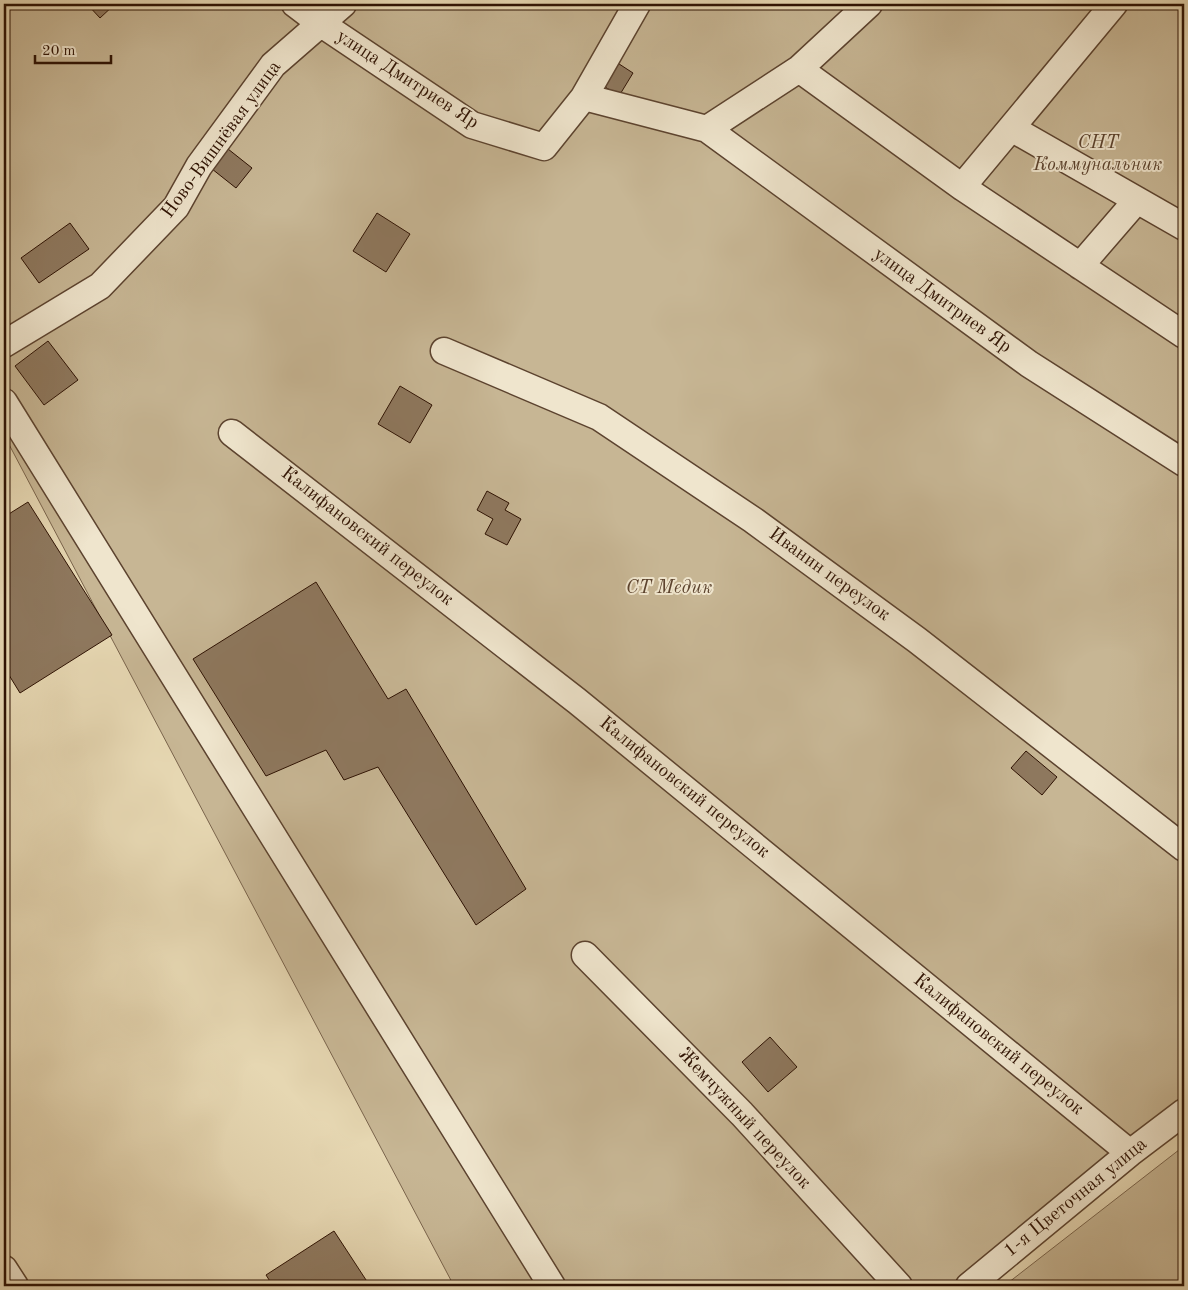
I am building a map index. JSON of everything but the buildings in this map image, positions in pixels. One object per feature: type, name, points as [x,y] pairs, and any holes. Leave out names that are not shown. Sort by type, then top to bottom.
[{"type":"street","name":"улица Дмитриев Яр","points":[[296,4],[320,24],[472,125],[544,147],[584,97],[707,129],[1029,364],[1184,463]]},
{"type":"street","name":"Ново-Вишнёвая улица","points":[[4,344],[100,286],[176,207],[199,166],[273,66],[342,4]]},
{"type":"street","points":[[584,97],[637,4]]},
{"type":"street","points":[[707,129],[799,69],[869,4]]},
{"type":"street","points":[[962,187],[1114,4]]},
{"type":"street","points":[[799,69],[962,187],[1184,335]]},
{"type":"street","points":[[1011,128],[1184,227]]},
{"type":"street","points":[[1080,266],[1137,200]]},
{"type":"street","name":"Иванин переулок","points":[[444,351],[600,417],[753,520],[917,640],[1184,848]]},
{"type":"street","points":[[4,402],[552,1286]]},
{"type":"street","name":"Калифановский переулок","points":[[232,432],[577,701],[1130,1152]]},
{"type":"street","name":"Жемчужный переулок","points":[[585,955],[742,1114],[899,1286]]},
{"type":"street","name":"1-я Цветочная улица","points":[[975,1285],[1130,1152],[1184,1112]]},
{"type":"street","points":[[4,1269],[14,1286]]},
{"type":"green space","name":"СТ Медик","points":[[4,4],[1184,4],[1184,1106],[966,1286],[454,1286],[4,435]]},
{"type":"green space","points":[[1184,1146],[1184,1286],[1004,1286]]},
{"type":"park label","name":"СНТ Коммунальник","points":[[1098,154]]}]
